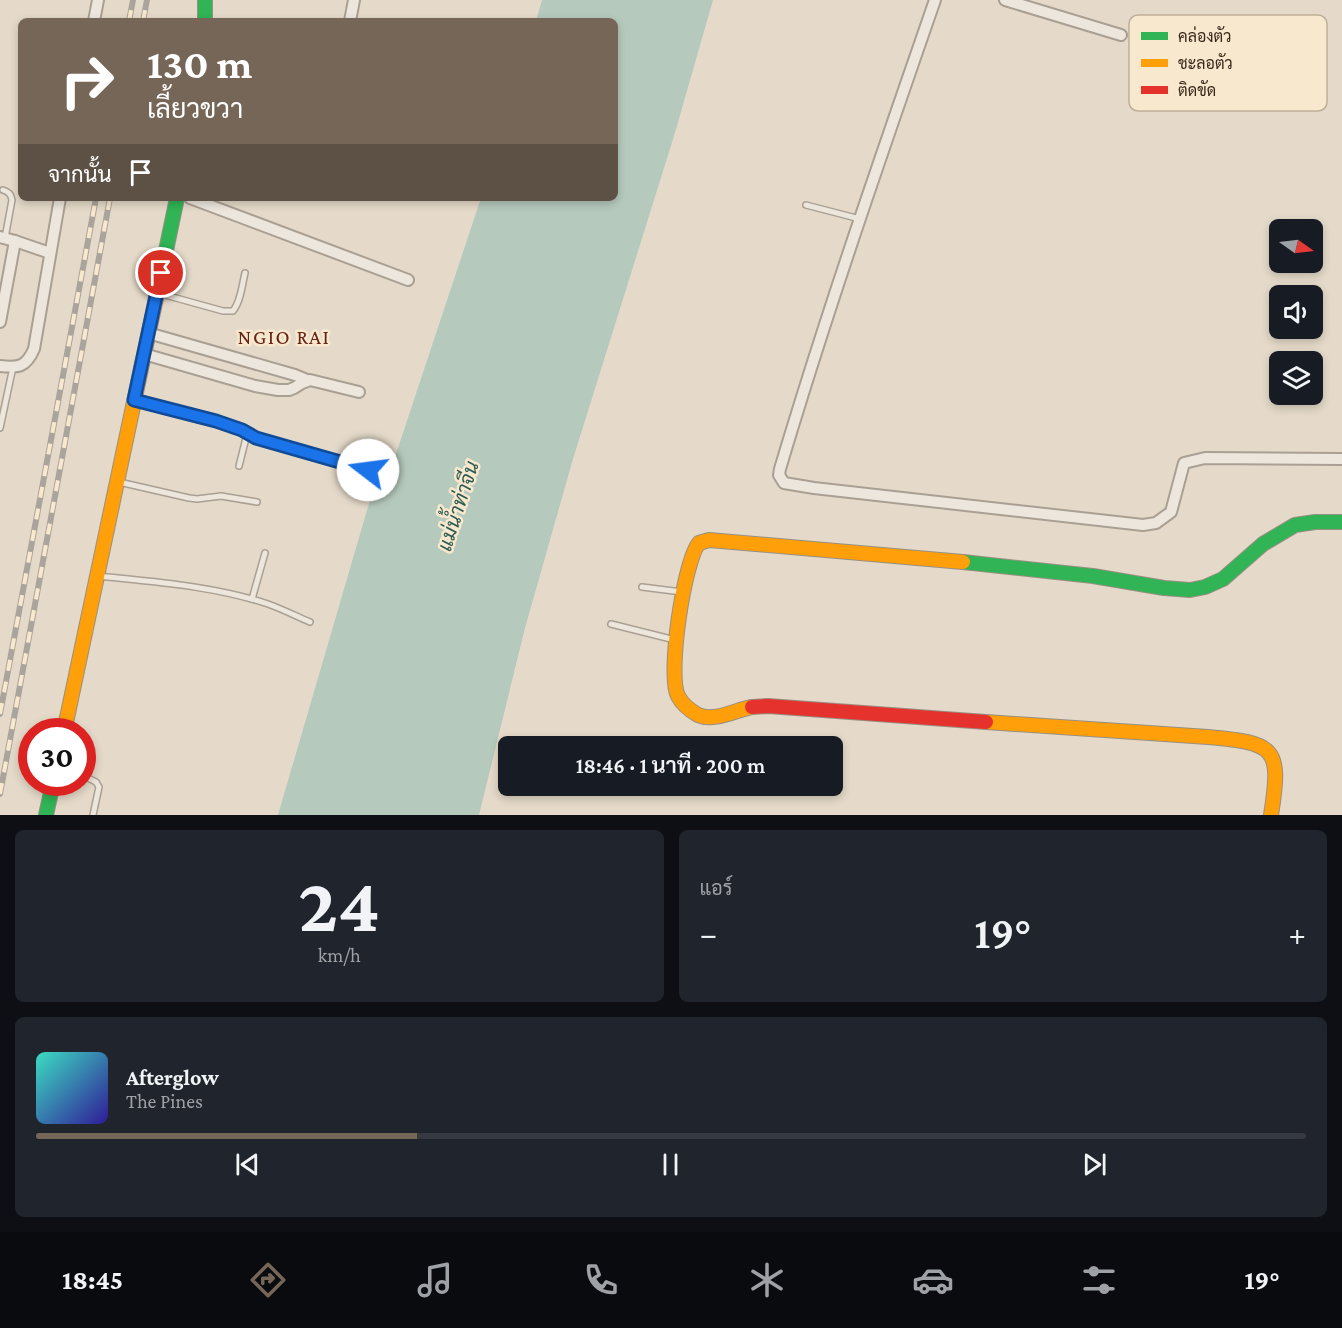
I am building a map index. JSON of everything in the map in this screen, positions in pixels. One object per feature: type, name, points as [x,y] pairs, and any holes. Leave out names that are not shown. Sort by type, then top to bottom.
[{"type":"street","points":[[95,18],[98,0]]},
{"type":"street","points":[[205,0],[205,18]]},
{"type":"street","points":[[351,18],[354,0]]},
{"type":"street","points":[[935,0],[794,419],[779,475],[784,483],[1143,525],[1156,523],[1172,512],[1184,463],[1205,458],[1342,459]]},
{"type":"street","points":[[1005,0],[1122,34]]},
{"type":"street","points":[[0,366],[21,366],[29,359],[34,349],[59,201]]},
{"type":"street","points":[[67,718],[176,201]]},
{"type":"street","points":[[198,201],[408,280]]},
{"type":"street","points":[[0,319],[7,239],[50,252]]},
{"type":"street","points":[[148,333],[307,380],[359,392]]},
{"type":"street","points":[[144,354],[255,386],[289,390],[307,380]]},
{"type":"street","points":[[134,400],[216,421],[256,438],[368,470]]},
{"type":"street","points":[[1271,815],[1275,763],[1266,748],[1252,741],[768,706],[754,706],[721,716],[707,717],[691,711],[677,694],[675,680],[677,637],[690,561],[698,543],[702,540],[709,540],[965,562],[1093,576],[1190,590],[1223,579],[1263,544],[1295,525],[1342,522]]},
{"type":"street","points":[[46,815],[50,796]]},
{"type":"lane","points":[[3,190],[11,195],[12,200],[7,239]]},
{"type":"lane","points":[[806,205],[860,219]]},
{"type":"lane","points":[[157,292],[223,311],[233,311],[238,302],[245,273]]},
{"type":"lane","points":[[0,428],[13,367]]},
{"type":"lane","points":[[239,466],[247,434]]},
{"type":"lane","points":[[117,482],[193,498],[221,496],[256,502]]},
{"type":"lane","points":[[252,599],[265,553]]},
{"type":"lane","points":[[96,576],[186,586],[252,599],[270,604],[310,622]]},
{"type":"lane","points":[[642,586],[683,598]]},
{"type":"lane","points":[[611,624],[677,637]]},
{"type":"lane","points":[[93,815],[99,787],[96,782]]},
{"type":"water","name":"แม่น้ำท่าจีน","points":[[542,0],[713,0],[674,136],[573,459],[525,628],[479,815],[278,815],[370,500],[395,457],[480,201],[618,201],[618,18],[537,18]]},
{"type":"railway","points":[[130,18],[133,0]]},
{"type":"railway","points":[[144,18],[147,0]]},
{"type":"railway","points":[[0,714],[95,201]]},
{"type":"railway","points":[[0,794],[109,201]]},
{"type":"traffic: fast","points":[[205,0],[205,18]]},
{"type":"traffic: fast","points":[[159,284],[176,201]]},
{"type":"traffic: fast","points":[[963,562],[1093,576],[1190,590],[1205,587],[1223,579],[1263,544],[1295,525],[1342,522]]},
{"type":"traffic: fast","points":[[46,815],[50,796]]},
{"type":"traffic: slow","points":[[67,718],[159,284]]},
{"type":"traffic: slow","points":[[752,707],[705,717],[690,709],[678,696],[675,666],[679,618],[688,572],[699,543],[709,540],[963,562]]},
{"type":"traffic: slow","points":[[986,722],[1208,737],[1248,742],[1260,746],[1269,753],[1274,762],[1271,815]]},
{"type":"traffic: jam","points":[[752,707],[768,706],[986,722]]},
{"type":"district","name":"NGIO RAI","points":[[284,337]]},
{"type":"route","points":[[161,273],[134,400],[216,421],[242,430],[252,437],[368,470]]}]
